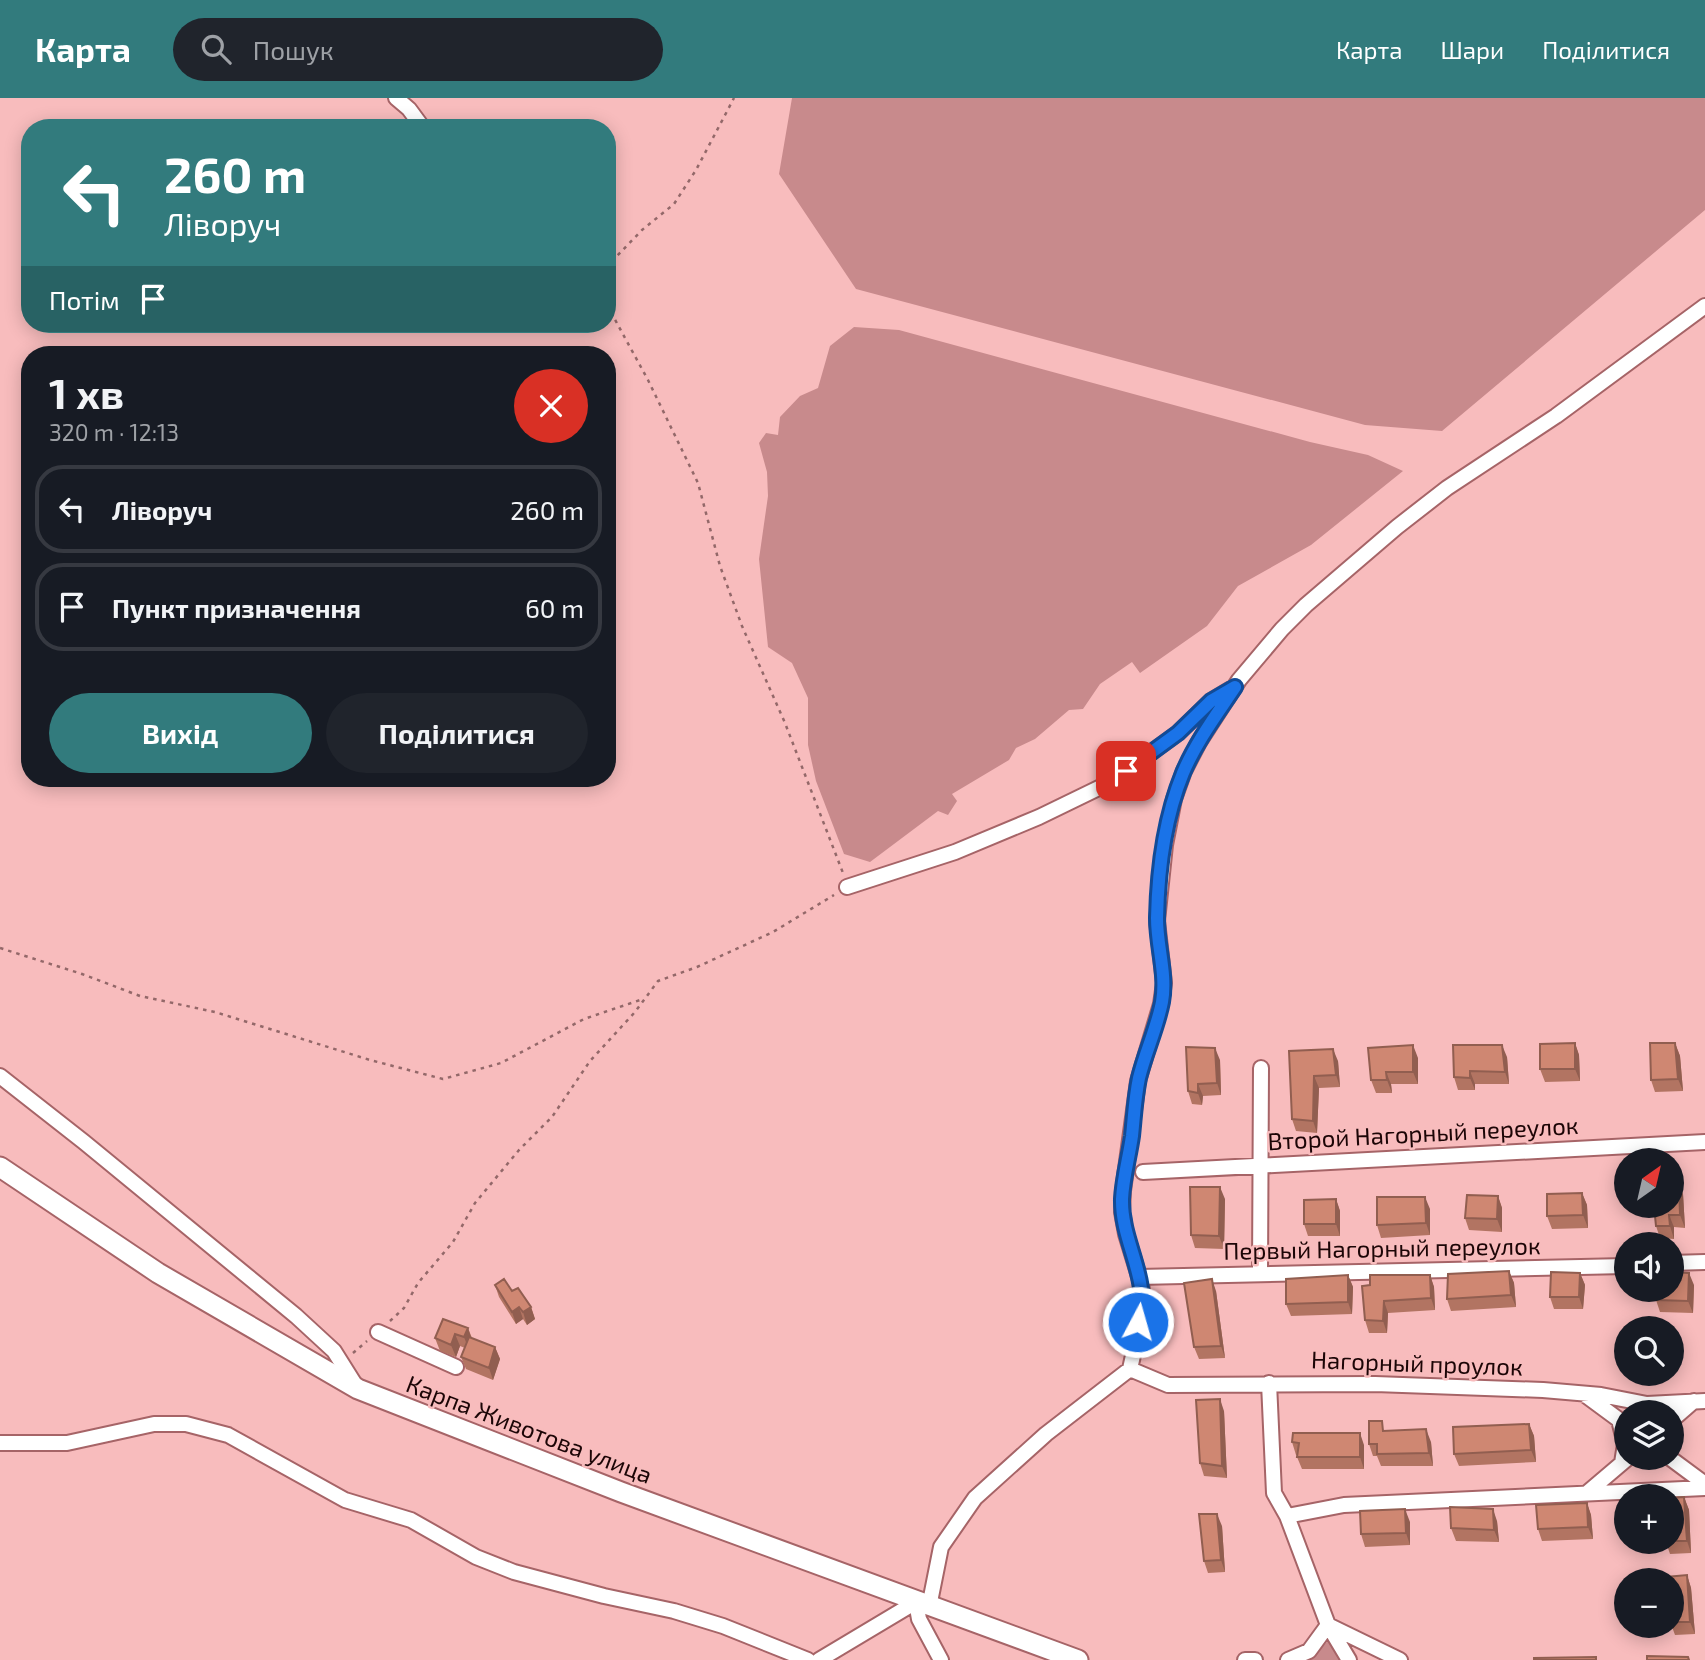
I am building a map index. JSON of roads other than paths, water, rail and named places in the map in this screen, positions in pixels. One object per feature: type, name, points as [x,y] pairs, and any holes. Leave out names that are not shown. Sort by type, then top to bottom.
[{"type":"main road","name":"Карпа Животова улица","points":[[0,1167],[158,1273],[358,1389],[621,1492],[1078,1660]]},
{"type":"street","points":[[396,98],[416,119]]},
{"type":"street","points":[[941,1660],[919,1619],[940,1547],[975,1498],[1046,1434],[1130,1369],[1144,1306],[1139,1277],[1126,1234],[1122,1212],[1123,1191],[1138,1081],[1161,1004],[1164,983],[1157,921],[1165,845],[1174,799],[1199,742],[1235,687],[1282,629],[1306,605],[1447,488],[1556,416],[1705,306]]},
{"type":"street","points":[[848,887],[955,852],[1039,817],[1109,783],[1178,733],[1211,701],[1235,687]]},
{"type":"street","points":[[1259,1273],[1261,1069]]},
{"type":"street","points":[[0,1076],[296,1316],[334,1351],[358,1389]]},
{"type":"street","name":"Второй Нагорный переулок","points":[[1143,1172],[1705,1142]]},
{"type":"street","points":[[1684,1263],[1705,1262]]},
{"type":"street","name":"Первый Нагорный переулок","points":[[1139,1277],[1614,1267]]},
{"type":"street","points":[[378,1332],[456,1367]]},
{"type":"street","name":"Нагорный проулок","points":[[1130,1369],[1168,1385],[1375,1384],[1583,1393],[1647,1404],[1699,1401]]},
{"type":"street","points":[[1269,1383],[1274,1493],[1287,1516],[1328,1625],[1349,1660]]},
{"type":"street","points":[[1583,1393],[1614,1416]]},
{"type":"street","points":[[1684,1412],[1699,1401]]},
{"type":"street","points":[[0,1443],[66,1443],[154,1424],[186,1424],[228,1435],[345,1500],[411,1520],[476,1557],[514,1572],[674,1611],[723,1626],[808,1660]]},
{"type":"street","points":[[1684,1469],[1705,1486]]},
{"type":"street","points":[[1588,1492],[1614,1470]]},
{"type":"street","points":[[1287,1516],[1344,1505],[1705,1486]]},
{"type":"street","points":[[819,1660],[923,1605]]},
{"type":"street","points":[[1288,1660],[1309,1651],[1328,1625]]},
{"type":"street","points":[[1328,1625],[1400,1660]]},
{"type":"street","points":[[1245,1660],[1255,1660]]}]
